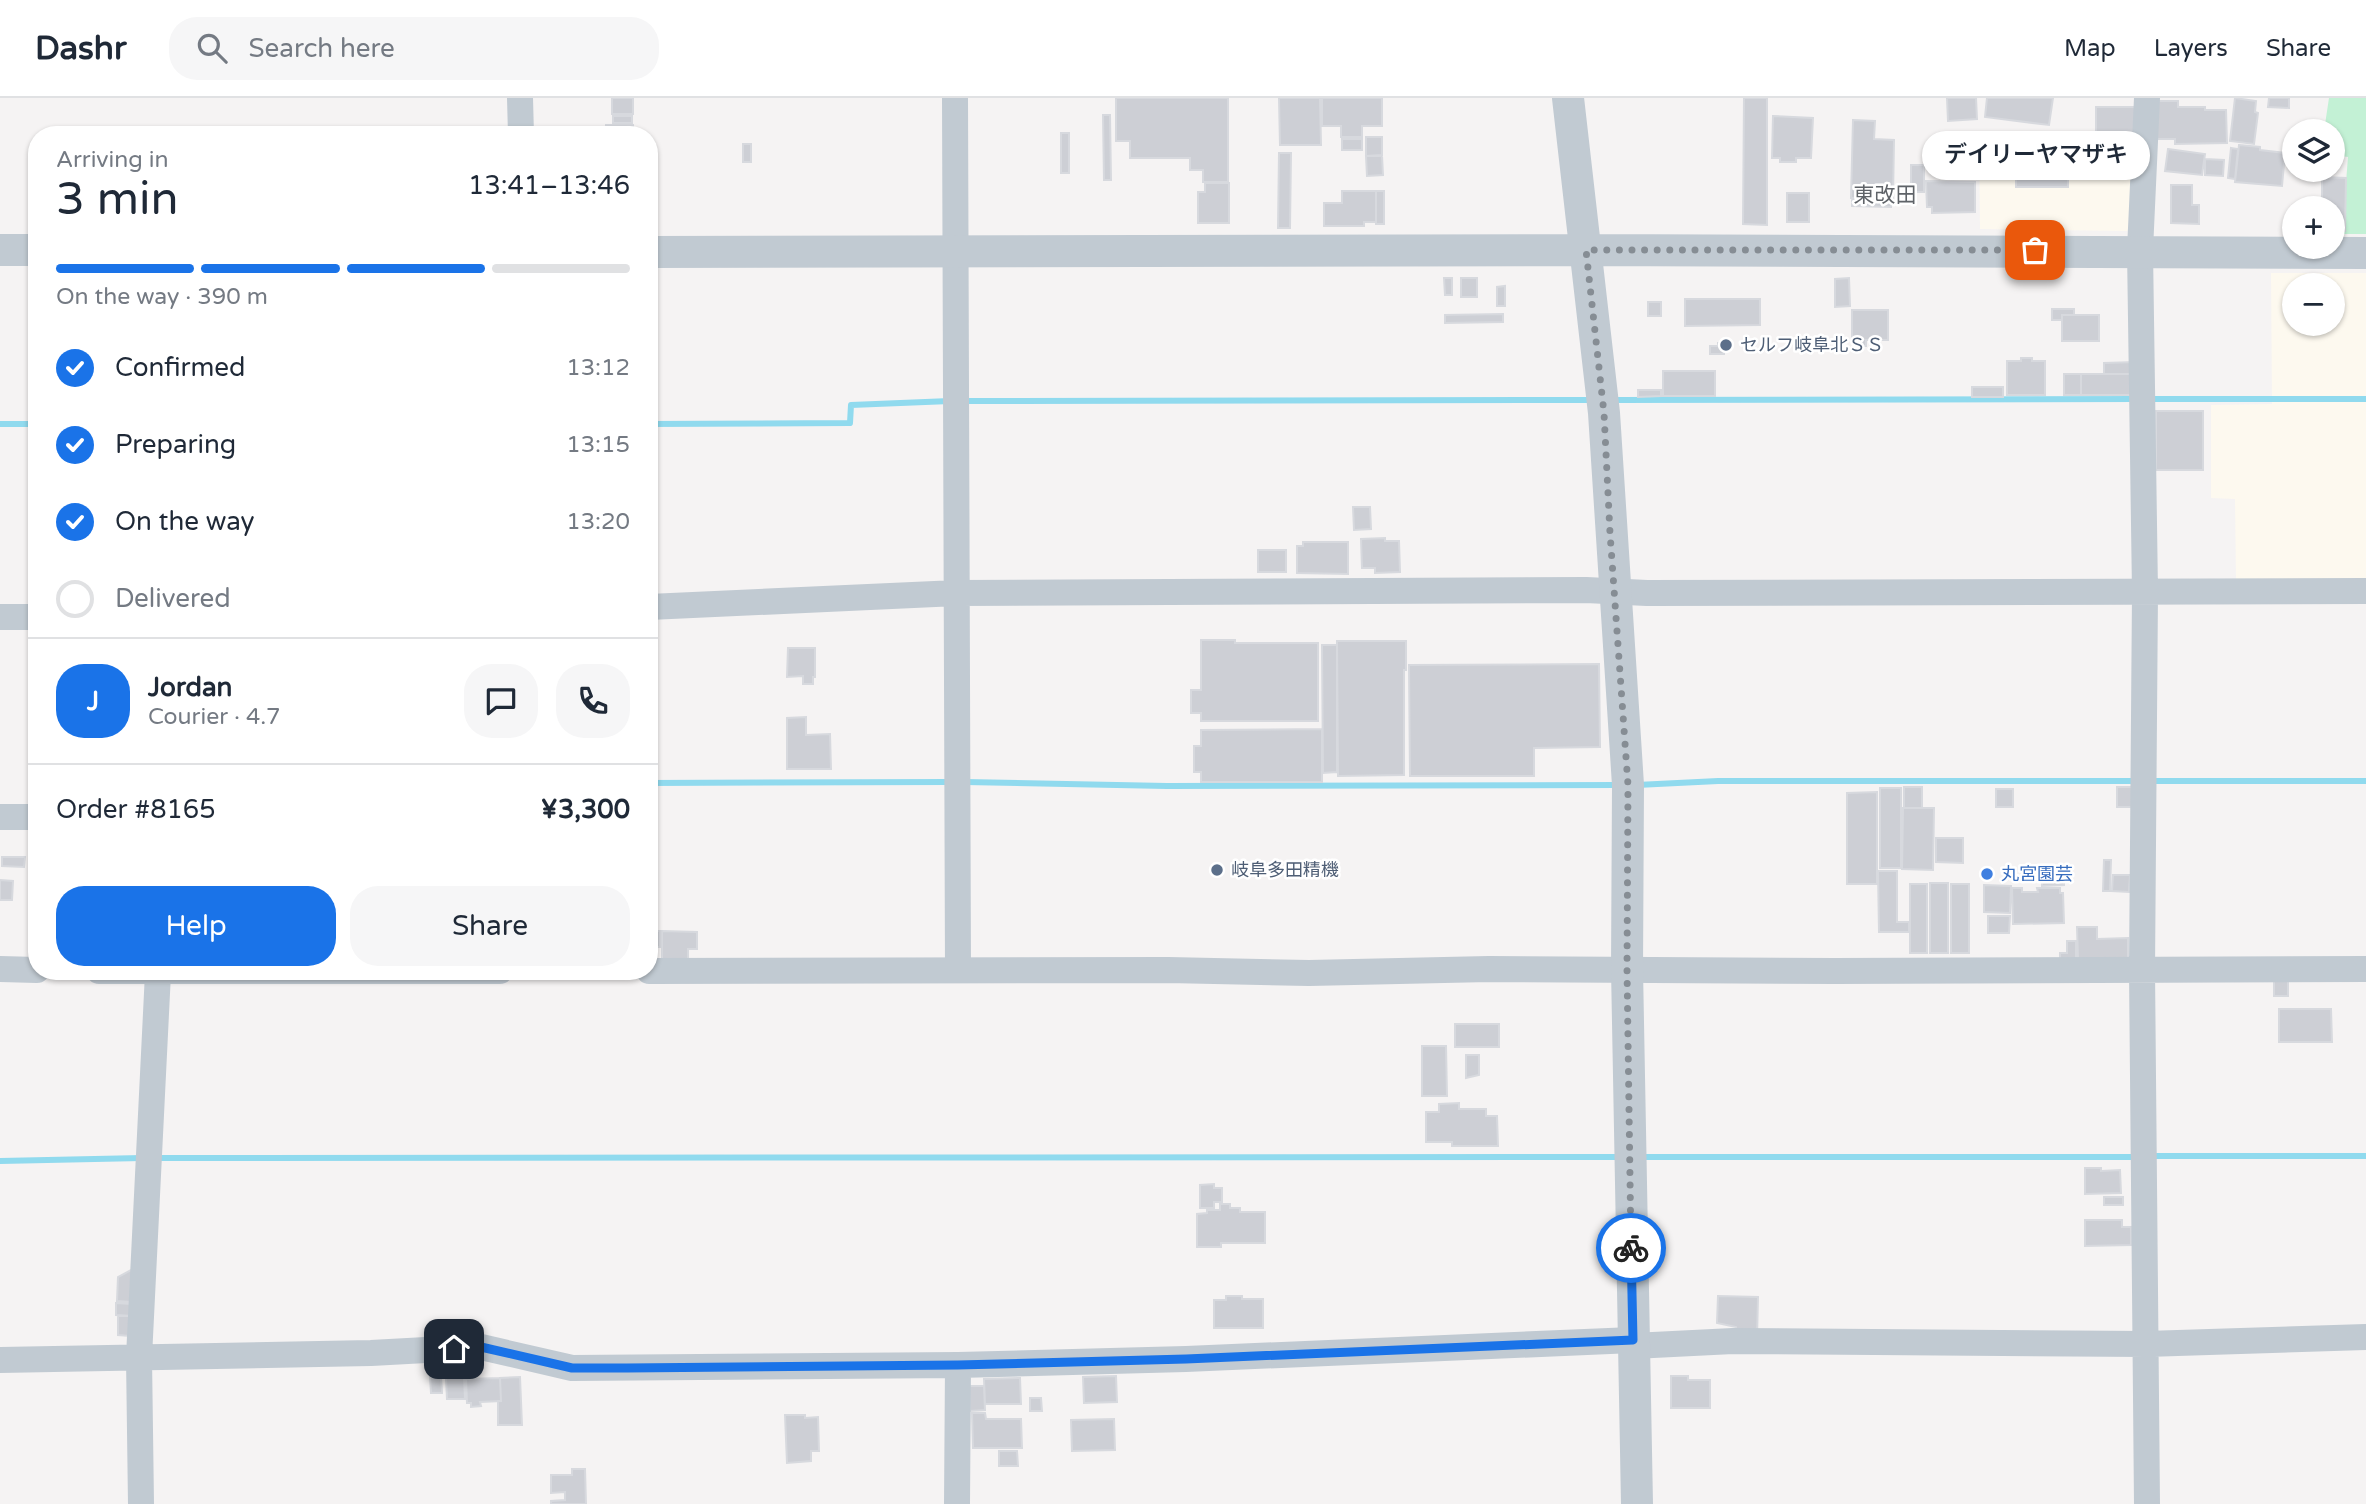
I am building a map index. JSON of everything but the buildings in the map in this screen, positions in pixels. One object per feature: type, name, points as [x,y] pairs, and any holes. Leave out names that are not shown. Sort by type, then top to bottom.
[{"type":"street","points":[[520,98],[521,126]]},
{"type":"street","points":[[955,98],[958,969]]},
{"type":"street","points":[[1568,98],[1604,413],[1628,785],[1627,969],[1637,1504]]},
{"type":"street","points":[[2147,98],[2140,250],[2145,592],[2142,971],[2147,1504]]},
{"type":"street","points":[[0,250],[28,250]]},
{"type":"street","points":[[658,253],[2140,250],[2366,253]]},
{"type":"street","points":[[658,607],[957,593],[2366,591]]},
{"type":"street","points":[[0,617],[28,617]]},
{"type":"street","points":[[0,817],[28,817]]},
{"type":"street","points":[[0,969],[28,970]]},
{"type":"street","points":[[658,971],[958,969],[1309,973],[1627,969],[2366,969]]},
{"type":"street","points":[[141,1504],[139,1357],[158,980]]},
{"type":"street","points":[[0,1360],[371,1353],[481,1347],[572,1368],[958,1365],[1733,1341],[2146,1344],[2366,1337]]},
{"type":"street","points":[[957,1504],[958,1365]]},
{"type":"shaded area","points":[[1979,139],[2080,142],[2137,149],[2133,220],[2127,231],[1980,229]]},
{"type":"shaded area","points":[[2271,273],[2282,273],[2282,336],[2345,336],[2345,273],[2366,273],[2366,581],[2236,581],[2235,499],[2211,498],[2211,405],[2272,404]]},
{"type":"green space","points":[[2329,98],[2366,98],[2366,234],[2345,234],[2348,157],[2345,157],[2345,119],[2326,119]]},
{"type":"waterway","points":[[1612,400],[2137,399]]},
{"type":"waterway","points":[[2147,399],[2366,399]]},
{"type":"waterway","points":[[961,401],[1594,400]]},
{"type":"waterway","points":[[658,424],[850,423],[851,405],[950,401]]},
{"type":"waterway","points":[[0,424],[28,424]]},
{"type":"waterway","points":[[1637,785],[1718,781],[2137,781]]},
{"type":"waterway","points":[[2151,781],[2366,781]]},
{"type":"waterway","points":[[658,783],[950,782]]},
{"type":"waterway","points":[[965,782],[1167,786],[1619,785]]},
{"type":"waterway","points":[[2151,1156],[2366,1156]]},
{"type":"waterway","points":[[156,1158],[1622,1157]]},
{"type":"waterway","points":[[1640,1157],[2137,1157]]},
{"type":"waterway","points":[[0,1161],[142,1158]]},
{"type":"way so far","points":[[1631,1248],[1627,969],[1628,785],[1604,413],[1586,250],[2035,250]]},
{"type":"place","name":"デイリーヤマザキ","points":[[2035,250]]},
{"type":"place","name":"セルフ岐阜北ＳＳ","points":[[1726,345]]},
{"type":"place","name":"岐阜多田精機","points":[[1217,870]]},
{"type":"place","name":"丸宮園芸","points":[[1987,874]]},
{"type":"district","name":"東改田","points":[[1885,195]]},
{"type":"route","points":[[454,1349],[481,1347],[572,1368],[627,1368],[958,1365],[1186,1359],[1633,1340],[1631,1248]]}]
